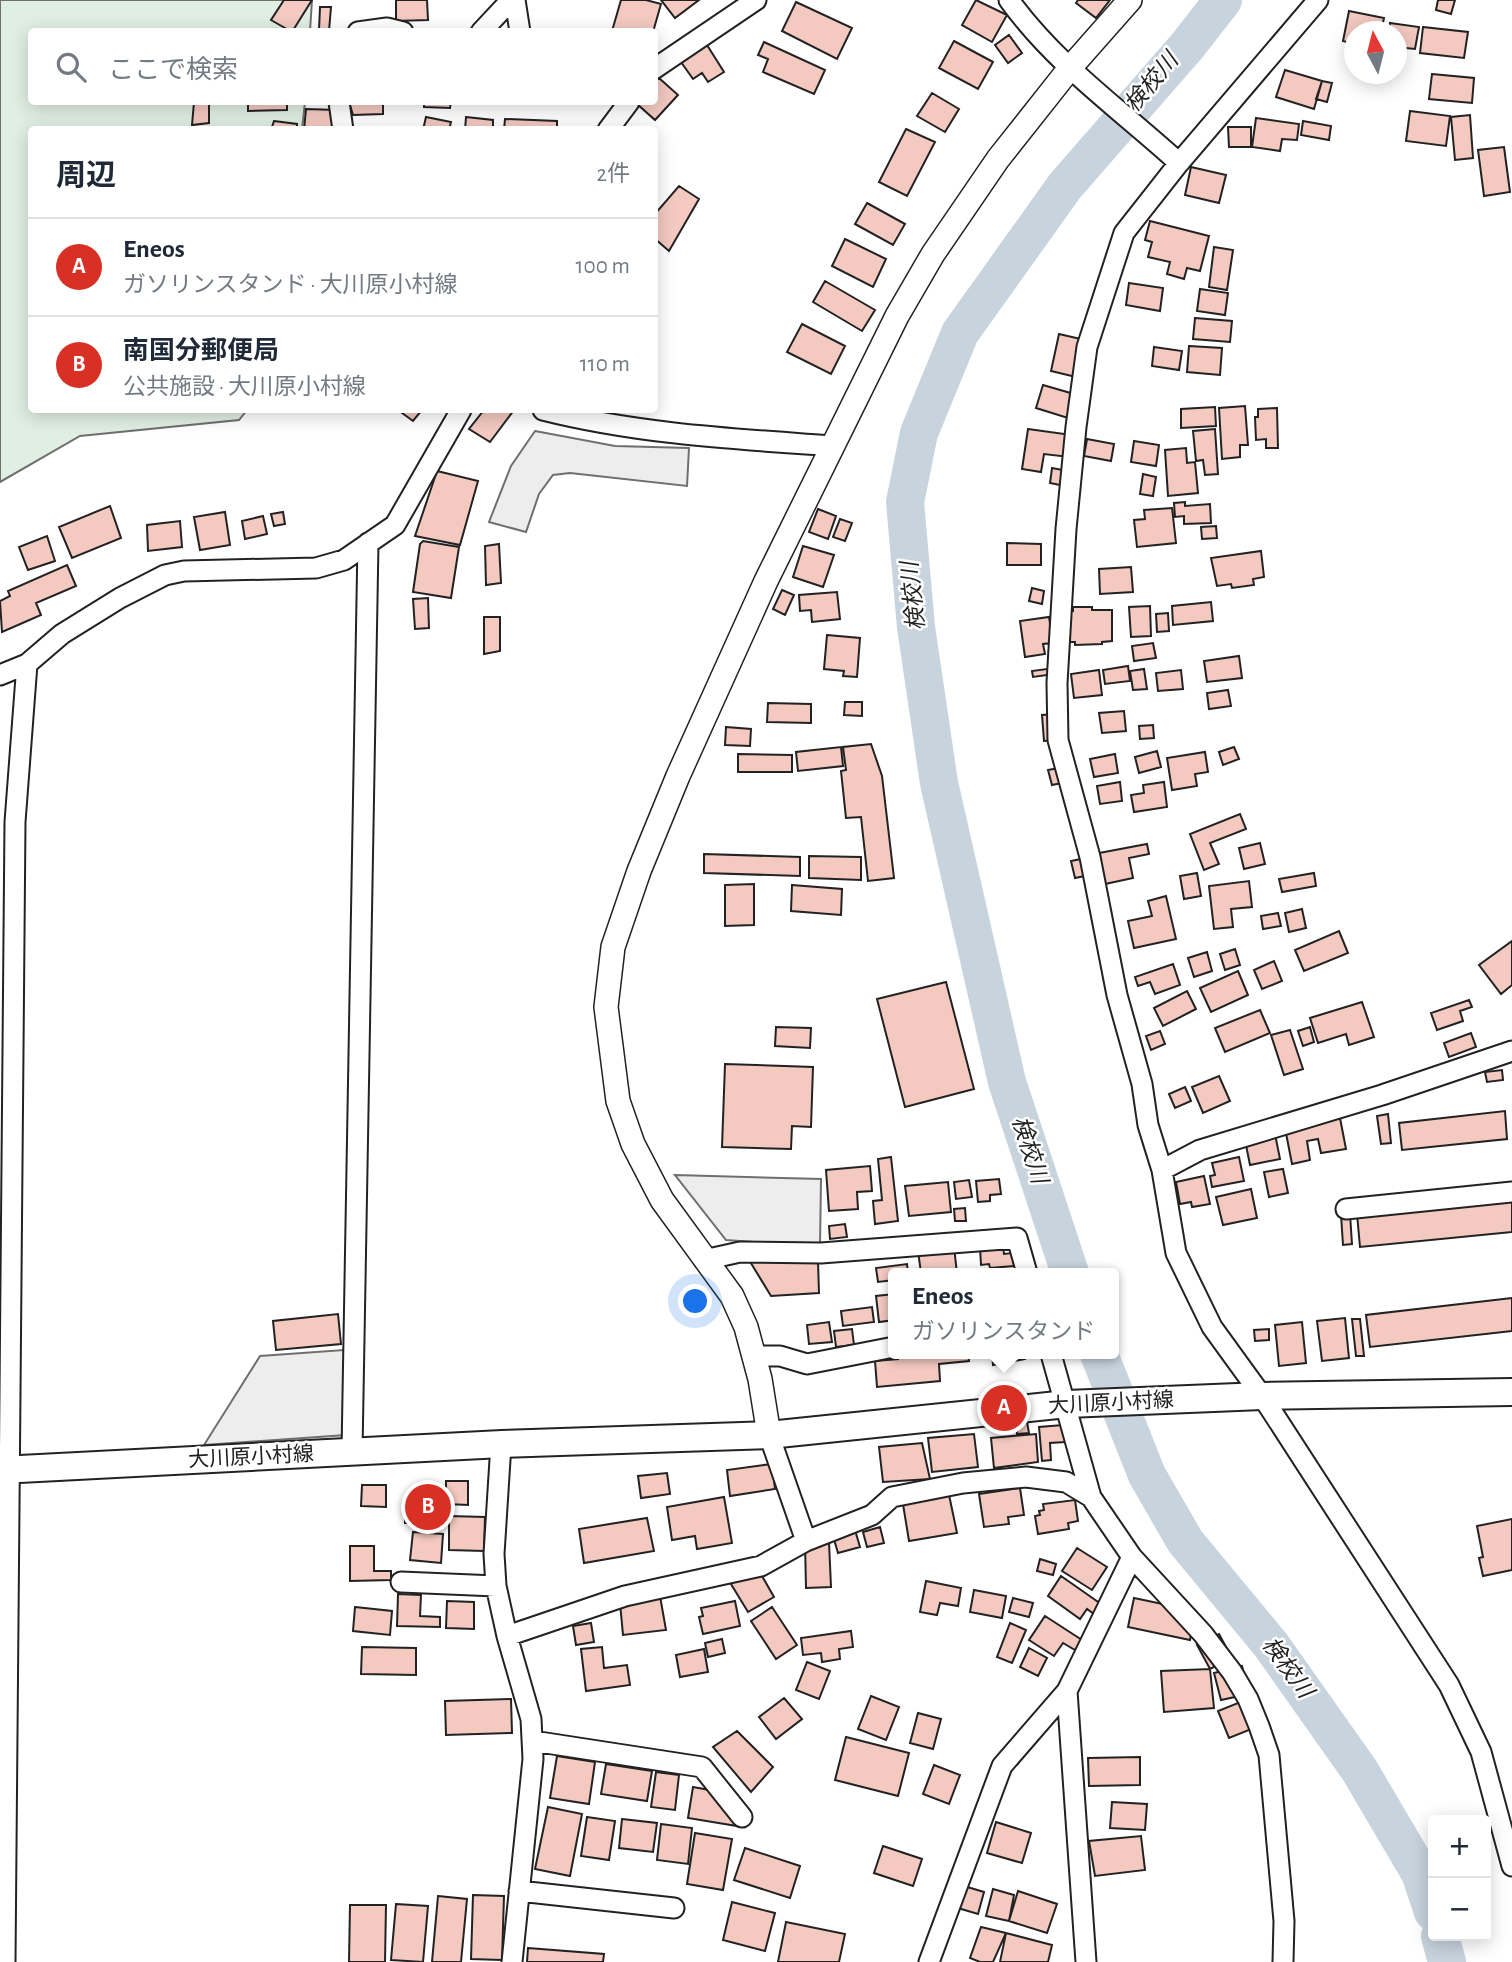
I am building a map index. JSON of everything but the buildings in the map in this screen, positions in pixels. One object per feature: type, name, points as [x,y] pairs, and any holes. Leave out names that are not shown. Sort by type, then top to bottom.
[{"type":"main road","name":"大川原小村線","points":[[5,1470],[501,1444],[769,1435],[1067,1404],[1262,1396],[1512,1392]]},
{"type":"street","points":[[485,28],[513,0]]},
{"type":"street","points":[[513,0],[519,28]]},
{"type":"street","points":[[658,66],[756,0]]},
{"type":"street","points":[[1009,0],[1026,23],[1075,74],[1173,157]]},
{"type":"street","points":[[806,1541],[769,1435],[755,1356],[746,1327],[732,1296],[662,1200],[632,1144],[618,1101],[606,1007],[613,947],[639,871],[678,775],[766,581],[897,316],[933,254],[998,159],[1075,74],[1130,0]]},
{"type":"street","points":[[1318,0],[1173,157],[1124,233],[1087,347],[1066,529],[1057,682],[1058,740],[1090,856],[1118,995],[1142,1084],[1148,1125],[1162,1170],[1177,1253],[1212,1327],[1262,1396],[1449,1685],[1481,1752],[1512,1866]]},
{"type":"street","points":[[339,105],[342,126]]},
{"type":"street","points":[[611,126],[627,105]]},
{"type":"street","points":[[0,675],[27,664],[62,634],[120,597],[165,575],[184,571],[316,568],[344,560],[395,525],[459,413]]},
{"type":"street","points":[[555,413],[594,423],[694,436],[833,446]]},
{"type":"street","points":[[352,1452],[368,543]]},
{"type":"street","points":[[5,1962],[5,1470],[15,822],[27,664]]},
{"type":"street","points":[[1162,1170],[1199,1150],[1382,1095],[1512,1051]]},
{"type":"street","points":[[1346,1209],[1512,1192]]},
{"type":"street","points":[[704,1260],[740,1252],[821,1253],[1017,1238],[1026,1268]]},
{"type":"street","points":[[755,1356],[780,1356],[807,1364],[888,1348]]},
{"type":"street","points":[[1053,1359],[1091,1496],[1132,1557],[1203,1634],[1233,1672],[1259,1726],[1269,1755],[1284,1920],[1283,1962]]},
{"type":"street","points":[[501,1444],[494,1554],[496,1586],[531,1719],[533,1741],[512,1962]]},
{"type":"street","points":[[507,1636],[625,1596],[761,1566],[806,1541],[872,1515],[892,1497],[963,1483],[1026,1477],[1066,1482],[1091,1496]]},
{"type":"street","points":[[929,1962],[1002,1766],[1067,1691],[1132,1557]]},
{"type":"street","points":[[401,1582],[496,1586]]},
{"type":"street","points":[[1067,1691],[1086,1962]]},
{"type":"street","points":[[533,1741],[702,1767],[742,1817]]},
{"type":"street","points":[[519,1891],[674,1908]]},
{"type":"green space","points":[[0,0],[312,0],[310,28],[28,28],[28,105],[305,105],[302,126],[28,126],[28,413],[245,413],[239,420],[80,436],[0,482]]},
{"type":"shaded area","points":[[535,431],[615,446],[689,448],[687,486],[570,473],[553,475],[539,494],[526,532],[489,522],[511,466]]},
{"type":"shaded area","points":[[675,1175],[821,1179],[820,1247],[726,1240]]},
{"type":"shaded area","points":[[344,1350],[346,1435],[204,1445],[260,1356]]},
{"type":"waterway","name":"検校川","points":[[1068,1268],[1007,1082],[939,783],[916,627],[905,502],[919,433],[960,333],[1065,186],[1188,45],[1223,0]]},
{"type":"waterway","name":"検校川","points":[[1101,1359],[1147,1475],[1185,1541],[1271,1645],[1360,1771],[1420,1873],[1428,1897]]},
{"type":"waterway","name":"検校川","points":[[1441,1941],[1447,1962]]},
{"type":"place","name":"Eneos","points":[[1004,1408]]},
{"type":"place","name":"南国分郵便局","points":[[428,1507]]}]
